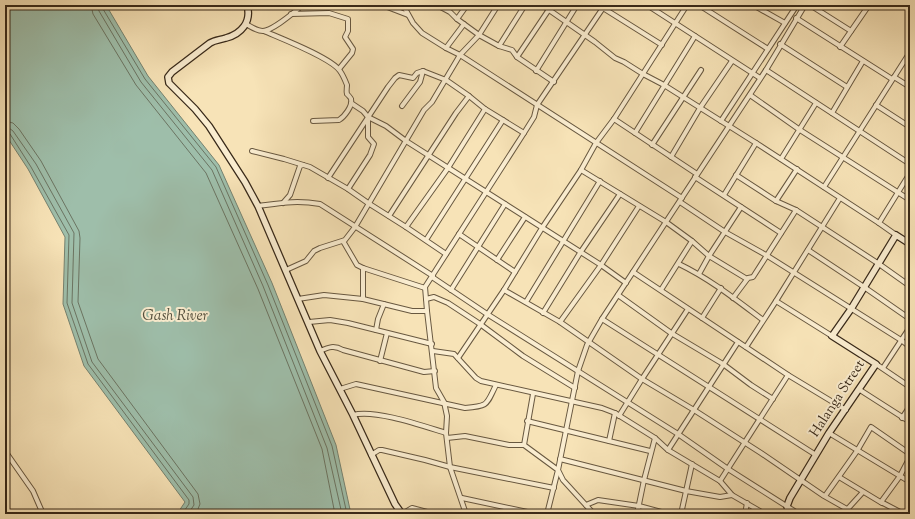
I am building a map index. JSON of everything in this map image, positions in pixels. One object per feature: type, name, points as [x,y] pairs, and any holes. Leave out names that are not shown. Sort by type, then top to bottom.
[{"type":"main road","points":[[247,5],[248,14],[246,24],[242,30],[235,35],[210,43],[172,72],[168,79],[171,86],[195,109],[215,134],[258,206],[309,322],[320,351],[402,514]]},
{"type":"main road","points":[[832,336],[851,309],[896,235],[910,244]]},
{"type":"main road","name":"Halanga Street","points":[[787,506],[790,498],[816,455],[876,364],[832,336]]},
{"type":"main road","points":[[787,506],[789,514]]},
{"type":"street","points":[[264,31],[281,22],[303,5]]},
{"type":"street","points":[[382,5],[408,15]]},
{"type":"street","points":[[403,5],[416,28],[422,33],[460,55],[596,143],[681,200],[725,232],[766,255],[910,347]]},
{"type":"street","points":[[458,20],[467,5]]},
{"type":"street","points":[[286,270],[306,261],[320,248],[343,241],[355,226],[424,110],[432,102],[460,55],[478,35],[498,5]]},
{"type":"street","points":[[499,46],[525,5]]},
{"type":"street","points":[[542,5],[586,35],[615,58],[682,96],[797,169],[896,235]]},
{"type":"street","points":[[518,57],[552,5]]},
{"type":"street","points":[[536,71],[577,5]]},
{"type":"street","points":[[647,5],[760,78]]},
{"type":"street","points":[[458,358],[504,290],[542,228],[581,170],[596,143],[614,119],[688,5]]},
{"type":"street","points":[[699,5],[768,49]]},
{"type":"street","points":[[753,5],[763,7],[785,23]]},
{"type":"street","points":[[721,121],[797,5]]},
{"type":"street","points":[[547,514],[573,401],[578,371],[589,342],[602,319],[766,70],[780,44],[805,5]]},
{"type":"street","points":[[810,5],[851,31]]},
{"type":"street","points":[[840,47],[869,5]]},
{"type":"street","points":[[440,6],[450,12],[478,35],[499,46],[512,50],[518,57],[536,71],[554,82]]},
{"type":"street","points":[[466,514],[462,498],[450,467],[446,433],[447,416],[444,402],[437,392],[425,288],[534,117],[538,105],[604,7],[662,45]]},
{"type":"street","points":[[291,14],[329,12],[348,19],[348,31],[345,37],[353,48],[352,53],[339,69]]},
{"type":"street","points":[[796,18],[863,61],[910,87]]},
{"type":"street","points":[[246,24],[327,59],[339,69],[347,85],[347,94],[351,99],[351,103],[342,118],[339,120],[314,121]]},
{"type":"street","points":[[446,48],[464,24]]},
{"type":"street","points":[[635,133],[695,36]]},
{"type":"street","points":[[780,44],[848,87]]},
{"type":"street","points":[[824,187],[910,52]]},
{"type":"street","points":[[671,157],[700,108],[732,61]]},
{"type":"street","points":[[832,113],[863,61]]},
{"type":"street","points":[[652,145],[700,70]]},
{"type":"street","points":[[766,70],[910,164]]},
{"type":"street","points":[[402,106],[420,82],[423,71]]},
{"type":"street","points":[[328,178],[368,117],[399,75],[413,78],[417,73],[423,71],[446,80],[485,109],[524,133]]},
{"type":"street","points":[[750,94],[800,130],[910,200]]},
{"type":"street","points":[[389,216],[456,113],[469,96]]},
{"type":"street","points":[[351,103],[363,111],[368,117],[386,126],[406,141],[601,265],[626,283]]},
{"type":"street","points":[[781,159],[816,103]]},
{"type":"street","points":[[876,105],[910,127]]},
{"type":"street","points":[[406,227],[448,168],[485,109]]},
{"type":"street","points":[[348,189],[370,155],[374,144],[368,137],[368,117]]},
{"type":"street","points":[[614,119],[781,233]]},
{"type":"street","points":[[426,240],[466,180],[503,120]]},
{"type":"street","points":[[724,195],[756,143]]},
{"type":"street","points":[[252,151],[284,158],[303,165],[328,178],[348,189],[446,254]]},
{"type":"street","points":[[282,203],[290,195],[300,166],[303,165]]},
{"type":"street","points":[[776,202],[797,169]]},
{"type":"street","points":[[581,170],[666,222],[692,241],[709,256],[748,279]]},
{"type":"street","points":[[879,223],[910,173]]},
{"type":"street","points":[[736,175],[776,202],[796,210],[910,286]]},
{"type":"street","points":[[526,302],[600,181]]},
{"type":"street","points":[[543,313],[580,253],[620,194]]},
{"type":"street","points":[[746,347],[840,198]]},
{"type":"street","points":[[258,206],[287,202],[320,204],[488,314],[678,434],[799,514]]},
{"type":"street","points":[[451,290],[505,204]]},
{"type":"street","points":[[560,322],[601,265],[639,206]]},
{"type":"street","points":[[699,274],[741,206]]},
{"type":"street","points":[[733,298],[748,279],[753,277],[796,210]]},
{"type":"street","points":[[497,260],[525,217]]},
{"type":"street","points":[[459,234],[515,272]]},
{"type":"street","points":[[343,241],[357,265],[425,288]]},
{"type":"street","points":[[661,290],[679,264],[692,241]]},
{"type":"street","points":[[808,250],[910,319]]},
{"type":"street","points":[[679,264],[699,274],[721,288],[763,320]]},
{"type":"street","points":[[363,268],[363,299]]},
{"type":"street","points":[[633,272],[788,375],[846,410]]},
{"type":"street","points":[[702,318],[721,288]]},
{"type":"street","points":[[504,290],[560,322],[642,379],[694,410],[847,509]]},
{"type":"street","points":[[298,299],[324,295],[363,299],[412,311],[427,311]]},
{"type":"street","points":[[618,295],[671,333],[723,364],[773,399]]},
{"type":"street","points":[[426,299],[434,297],[448,303],[480,324],[523,356],[575,388]]},
{"type":"street","points":[[776,301],[832,336]]},
{"type":"street","points":[[376,330],[378,319],[384,304]]},
{"type":"street","points":[[619,416],[671,333],[688,309]]},
{"type":"street","points":[[602,319],[816,455]]},
{"type":"street","points":[[309,322],[330,320],[432,344]]},
{"type":"street","points":[[883,368],[910,326]]},
{"type":"street","points":[[380,360],[387,333]]},
{"type":"street","points":[[668,450],[738,342]]},
{"type":"street","points":[[320,351],[331,346],[337,347],[343,350],[424,372],[435,371]]},
{"type":"street","points":[[433,351],[451,353],[458,358],[476,378],[481,381],[533,394],[573,401],[602,408],[615,413],[655,438],[668,450],[720,481],[732,494],[765,514]]},
{"type":"street","points":[[876,364],[910,387]]},
{"type":"street","points":[[720,481],[788,375]]},
{"type":"street","points":[[340,389],[354,384],[444,402],[461,407],[484,406],[496,385]]},
{"type":"street","points":[[860,390],[910,422]]},
{"type":"street","points":[[524,445],[527,421],[533,394]]},
{"type":"street","points":[[902,418],[910,406]]},
{"type":"street","points":[[353,415],[365,413],[412,423],[446,433]]},
{"type":"street","points":[[609,441],[615,413]]},
{"type":"street","points":[[527,421],[650,451]]},
{"type":"street","points":[[825,496],[872,427],[910,454]]},
{"type":"street","points":[[830,434],[910,482]]},
{"type":"street","points":[[447,438],[465,436],[509,445],[524,445],[558,470],[563,480],[594,514]]},
{"type":"street","points":[[637,514],[650,451],[655,438]]},
{"type":"street","points":[[371,455],[379,450],[382,450],[450,467],[554,488]]},
{"type":"street","points":[[5,451],[33,491],[43,514]]},
{"type":"street","points":[[882,503],[900,476],[910,457]]},
{"type":"street","points":[[560,459],[720,497],[732,494]]},
{"type":"street","points":[[681,514],[692,464]]},
{"type":"street","points":[[839,477],[901,514]]},
{"type":"street","points":[[843,514],[863,492]]},
{"type":"street","points":[[462,498],[537,514]]},
{"type":"street","points":[[586,505],[598,500],[639,506],[669,514]]},
{"type":"street","points":[[745,514],[747,503]]},
{"type":"street","points":[[402,514],[412,508],[435,514]]},
{"type":"water","name":"Gash River","points":[[5,5],[106,5],[148,76],[219,165],[272,283],[336,445],[351,514],[177,514],[185,502],[84,366],[63,304],[65,237],[28,169],[5,134]]}]
